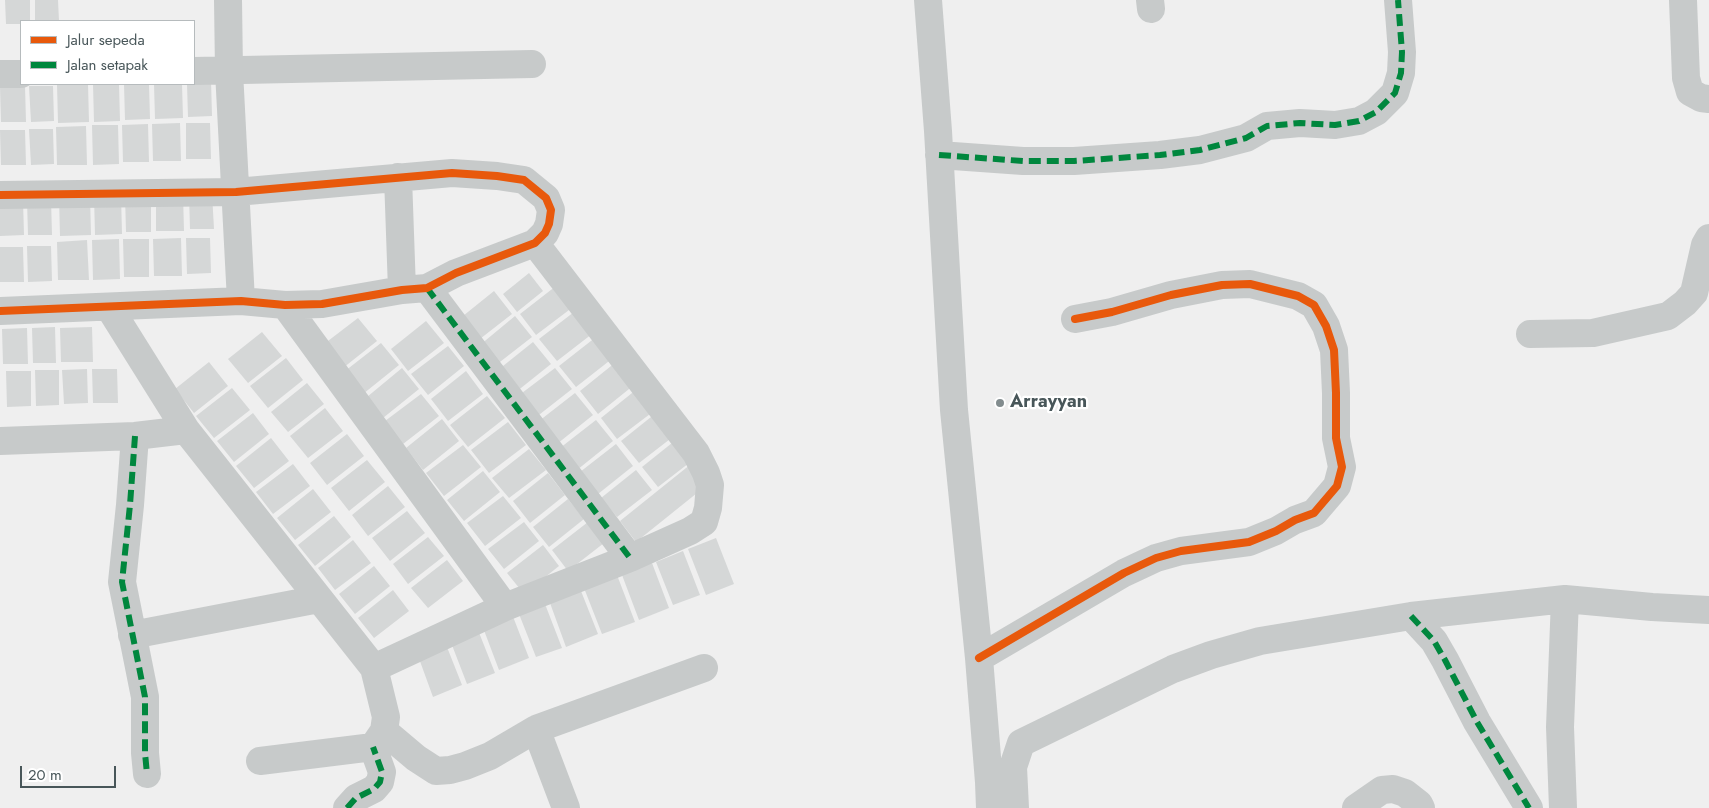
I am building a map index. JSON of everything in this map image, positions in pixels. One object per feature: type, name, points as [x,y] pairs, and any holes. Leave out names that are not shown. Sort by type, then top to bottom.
[{"type":"street","points":[[228,0],[229,71],[241,301]]},
{"type":"street","points":[[928,0],[954,410],[979,658],[990,808]]},
{"type":"street","points":[[939,155],[1023,161],[1074,161],[1160,155],[1200,150],[1246,138],[1267,126],[1300,123],[1335,125],[1358,121],[1376,112],[1395,93],[1400,74],[1402,52],[1398,0]]},
{"type":"street","points":[[1683,0],[1686,78],[1690,92],[1701,98],[1709,99]]},
{"type":"street","points":[[195,71],[532,64]]},
{"type":"street","points":[[0,74],[20,74]]},
{"type":"street","points":[[0,195],[236,192],[452,174],[497,176],[524,180],[546,198],[551,210],[549,224],[545,233],[535,243],[415,289],[322,304],[285,305],[241,301],[109,308],[0,311]]},
{"type":"street","points":[[398,177],[415,289],[630,558]]},
{"type":"street","points":[[1530,334],[1593,333],[1668,316],[1685,303],[1694,293],[1705,245],[1709,238]]},
{"type":"street","points":[[374,668],[505,607],[630,558],[690,531],[704,522],[708,508],[710,485],[696,453],[535,243]]},
{"type":"street","points":[[979,658],[1124,573],[1156,558],[1181,551],[1249,542],[1314,513],[1337,486],[1342,467],[1336,438],[1334,350],[1326,326],[1314,305],[1298,296],[1250,284],[1222,285],[1171,295],[1112,312],[1075,319]]},
{"type":"street","points":[[285,305],[505,607]]},
{"type":"street","points":[[109,308],[186,430],[374,668],[386,717],[378,739],[382,772],[380,782],[374,789],[356,798],[346,808]]},
{"type":"street","points":[[0,441],[135,436],[186,430]]},
{"type":"street","points":[[135,436],[122,582],[145,697],[147,774]]},
{"type":"street","points":[[132,635],[319,599]]},
{"type":"street","points":[[1563,808],[1560,728],[1565,599]]},
{"type":"street","points":[[1015,808],[1013,767],[1021,743],[1173,669],[1211,655],[1260,641],[1411,616],[1565,599],[1709,610]]},
{"type":"street","points":[[1411,616],[1434,641],[1477,722],[1529,808]]},
{"type":"street","points":[[260,761],[378,739],[416,758],[436,771],[450,770],[490,756],[536,729],[704,668]]},
{"type":"street","points":[[536,729],[566,808]]},
{"type":"street","points":[[1356,808],[1382,790],[1393,789],[1405,793],[1419,804],[1421,808]]},
{"type":"building","points":[[5,0],[30,0],[30,20],[20,20],[20,24],[6,24]]},
{"type":"building","points":[[35,0],[58,0],[59,20],[35,20]]},
{"type":"building","points":[[211,80],[212,116],[188,117],[187,85],[195,85],[195,83]]},
{"type":"building","points":[[57,85],[88,85],[89,122],[58,123]]},
{"type":"building","points":[[93,85],[119,85],[120,121],[94,122]]},
{"type":"building","points":[[124,85],[149,85],[150,119],[125,120]]},
{"type":"building","points":[[154,85],[182,85],[183,118],[155,119]]},
{"type":"building","points":[[25,86],[26,122],[1,122],[0,87]]},
{"type":"building","points":[[29,86],[53,86],[54,121],[31,122]]},
{"type":"building","points":[[180,123],[181,161],[153,161],[152,124]]},
{"type":"building","points":[[186,123],[210,123],[211,159],[186,159]]},
{"type":"building","points":[[148,124],[149,162],[123,162],[122,125]]},
{"type":"building","points":[[92,125],[118,125],[119,164],[93,165]]},
{"type":"building","points":[[86,126],[87,165],[57,165],[56,127]]},
{"type":"building","points":[[29,129],[53,129],[54,164],[31,165]]},
{"type":"building","points":[[0,130],[25,130],[26,165],[1,165]]},
{"type":"building","points":[[212,193],[214,229],[190,229],[189,194]]},
{"type":"building","points":[[151,194],[151,232],[126,232],[125,195]]},
{"type":"building","points":[[156,194],[183,194],[184,231],[156,231]]},
{"type":"building","points":[[94,195],[121,195],[122,234],[95,235]]},
{"type":"building","points":[[90,196],[91,235],[60,236],[59,197]]},
{"type":"building","points":[[51,199],[52,235],[28,235],[27,200]]},
{"type":"building","points":[[23,200],[24,235],[0,236],[0,201]]},
{"type":"building","points":[[181,238],[182,276],[154,276],[153,239]]},
{"type":"building","points":[[186,238],[210,238],[211,273],[187,274]]},
{"type":"building","points":[[119,239],[120,279],[93,280],[92,240]]},
{"type":"building","points":[[123,239],[149,239],[149,277],[124,277]]},
{"type":"building","points":[[87,240],[89,280],[58,280],[57,242]]},
{"type":"building","points":[[27,246],[51,246],[52,281],[28,282]]},
{"type":"building","points":[[0,247],[23,247],[24,282],[0,282]]},
{"type":"building","points":[[529,273],[543,291],[517,312],[503,294]]},
{"type":"building","points":[[556,286],[573,307],[536,335],[520,314]]},
{"type":"building","points":[[494,291],[512,314],[476,342],[458,320]]},
{"type":"building","points":[[574,312],[592,334],[557,361],[539,339]]},
{"type":"building","points":[[515,316],[532,337],[496,365],[480,345]]},
{"type":"building","points":[[358,318],[377,341],[343,368],[324,344]]},
{"type":"building","points":[[426,321],[444,343],[408,371],[391,349]]},
{"type":"building","points":[[55,327],[56,363],[33,363],[32,328]]},
{"type":"building","points":[[92,327],[93,362],[61,362],[60,328]]},
{"type":"building","points":[[27,328],[28,364],[3,364],[2,329]]},
{"type":"building","points":[[262,332],[282,356],[248,383],[228,359]]},
{"type":"building","points":[[596,337],[613,358],[576,387],[559,366]]},
{"type":"building","points":[[533,342],[551,364],[516,392],[498,370]]},
{"type":"building","points":[[381,343],[399,365],[363,394],[345,371]]},
{"type":"building","points":[[448,346],[464,366],[428,395],[411,374]]},
{"type":"building","points":[[286,358],[303,380],[268,408],[250,386]]},
{"type":"building","points":[[209,362],[228,386],[194,413],[175,389]]},
{"type":"building","points":[[616,362],[634,385],[598,414],[580,391]]},
{"type":"building","points":[[402,368],[419,389],[383,418],[367,397]]},
{"type":"building","points":[[555,368],[572,389],[535,418],[518,396]]},
{"type":"building","points":[[87,369],[88,403],[64,404],[62,370]]},
{"type":"building","points":[[92,369],[117,369],[118,403],[93,403]]},
{"type":"building","points":[[35,370],[59,370],[59,405],[36,406]]},
{"type":"building","points":[[6,371],[31,371],[31,406],[7,407]]},
{"type":"building","points":[[466,371],[483,394],[448,421],[431,399]]},
{"type":"building","points":[[307,383],[324,404],[288,432],[271,412]]},
{"type":"building","points":[[232,388],[250,410],[214,438],[196,416]]},
{"type":"building","points":[[637,389],[654,411],[617,439],[601,418]]},
{"type":"building","points":[[575,393],[593,415],[557,444],[539,421]]},
{"type":"building","points":[[421,394],[439,416],[403,444],[385,421]]},
{"type":"building","points":[[487,396],[505,418],[468,447],[450,425]]},
{"type":"building","points":[[325,408],[343,431],[308,458],[290,436]]},
{"type":"building","points":[[253,413],[269,434],[234,462],[217,441]]},
{"type":"building","points":[[656,413],[674,436],[639,463],[621,441]]},
{"type":"building","points":[[442,419],[459,441],[423,470],[406,448]]},
{"type":"building","points":[[596,420],[613,441],[577,470],[560,448]]},
{"type":"building","points":[[508,422],[526,445],[489,473],[471,450]]},
{"type":"building","points":[[347,434],[364,456],[327,485],[310,463]]},
{"type":"building","points":[[271,438],[289,461],[254,488],[236,466]]},
{"type":"building","points":[[677,439],[693,460],[658,487],[642,467]]},
{"type":"building","points":[[616,444],[633,466],[598,494],[580,472]]},
{"type":"building","points":[[463,445],[481,467],[444,496],[426,473]]},
{"type":"building","points":[[529,449],[546,470],[509,498],[492,478]]},
{"type":"building","points":[[367,460],[385,482],[349,511],[331,488]]},
{"type":"building","points":[[293,464],[310,486],[273,514],[256,492]]},
{"type":"building","points":[[691,464],[707,485],[636,542],[620,521]]},
{"type":"building","points":[[636,470],[652,490],[617,517],[601,498]]},
{"type":"building","points":[[483,471],[500,492],[464,521],[447,500]]},
{"type":"building","points":[[548,473],[565,495],[530,523],[513,501]]},
{"type":"building","points":[[388,486],[405,507],[368,536],[352,515]]},
{"type":"building","points":[[313,489],[331,512],[295,540],[277,518]]},
{"type":"building","points":[[503,496],[521,518],[485,546],[467,523]]},
{"type":"building","points":[[568,499],[584,519],[549,547],[533,527]]},
{"type":"building","points":[[407,511],[425,533],[390,561],[372,538]]},
{"type":"building","points":[[334,516],[351,537],[315,566],[298,545]]},
{"type":"building","points":[[524,522],[539,541],[504,569],[488,549]]},
{"type":"building","points":[[588,522],[604,543],[568,571],[552,550]]},
{"type":"building","points":[[428,537],[444,556],[408,584],[393,564]]},
{"type":"building","points":[[716,538],[734,584],[706,595],[688,549]]},
{"type":"building","points":[[353,540],[371,563],[335,590],[318,568]]},
{"type":"building","points":[[543,545],[559,566],[524,594],[507,573]]},
{"type":"building","points":[[683,551],[700,595],[673,605],[656,562]]},
{"type":"building","points":[[447,560],[463,581],[428,608],[411,588]]},
{"type":"building","points":[[652,563],[669,608],[639,620],[622,575]]},
{"type":"building","points":[[374,566],[390,586],[355,614],[339,594]]},
{"type":"building","points":[[617,575],[635,622],[602,634],[584,588]]},
{"type":"building","points":[[393,590],[409,611],[374,638],[358,618]]},
{"type":"building","points":[[581,591],[598,634],[566,647],[550,603]]},
{"type":"building","points":[[545,604],[562,648],[536,657],[519,614]]},
{"type":"building","points":[[512,614],[529,658],[499,670],[482,625]]},
{"type":"building","points":[[478,630],[495,673],[467,684],[450,640]]},
{"type":"building","points":[[445,642],[462,685],[433,697],[417,653]]},
{"type":"marked path","points":[[939,155],[1023,161],[1074,161],[1160,155],[1200,150],[1246,138],[1267,126],[1300,123],[1335,125],[1359,121],[1376,112],[1395,93],[1401,73],[1402,52],[1398,0]]},
{"type":"marked path","points":[[427,288],[630,558]]},
{"type":"marked path","points":[[135,436],[122,582],[145,697],[147,774]]},
{"type":"marked path","points":[[1411,616],[1434,641],[1477,722],[1529,808]]},
{"type":"marked path","points":[[347,808],[356,798],[374,789],[380,782],[382,772],[373,747]]},
{"type":"cycle path","points":[[0,195],[236,192],[452,173],[524,180],[546,198],[551,210],[549,224],[545,233],[535,243],[456,273],[427,288],[402,290],[322,304],[285,305],[241,301],[0,311]]},
{"type":"cycle path","points":[[979,658],[1124,573],[1156,558],[1181,551],[1249,542],[1314,513],[1337,486],[1342,467],[1336,438],[1334,350],[1326,326],[1314,305],[1298,296],[1250,284],[1222,285],[1171,295],[1112,312],[1075,319]]},
{"type":"place","name":"Arrayyan","points":[[1000,403]]}]
